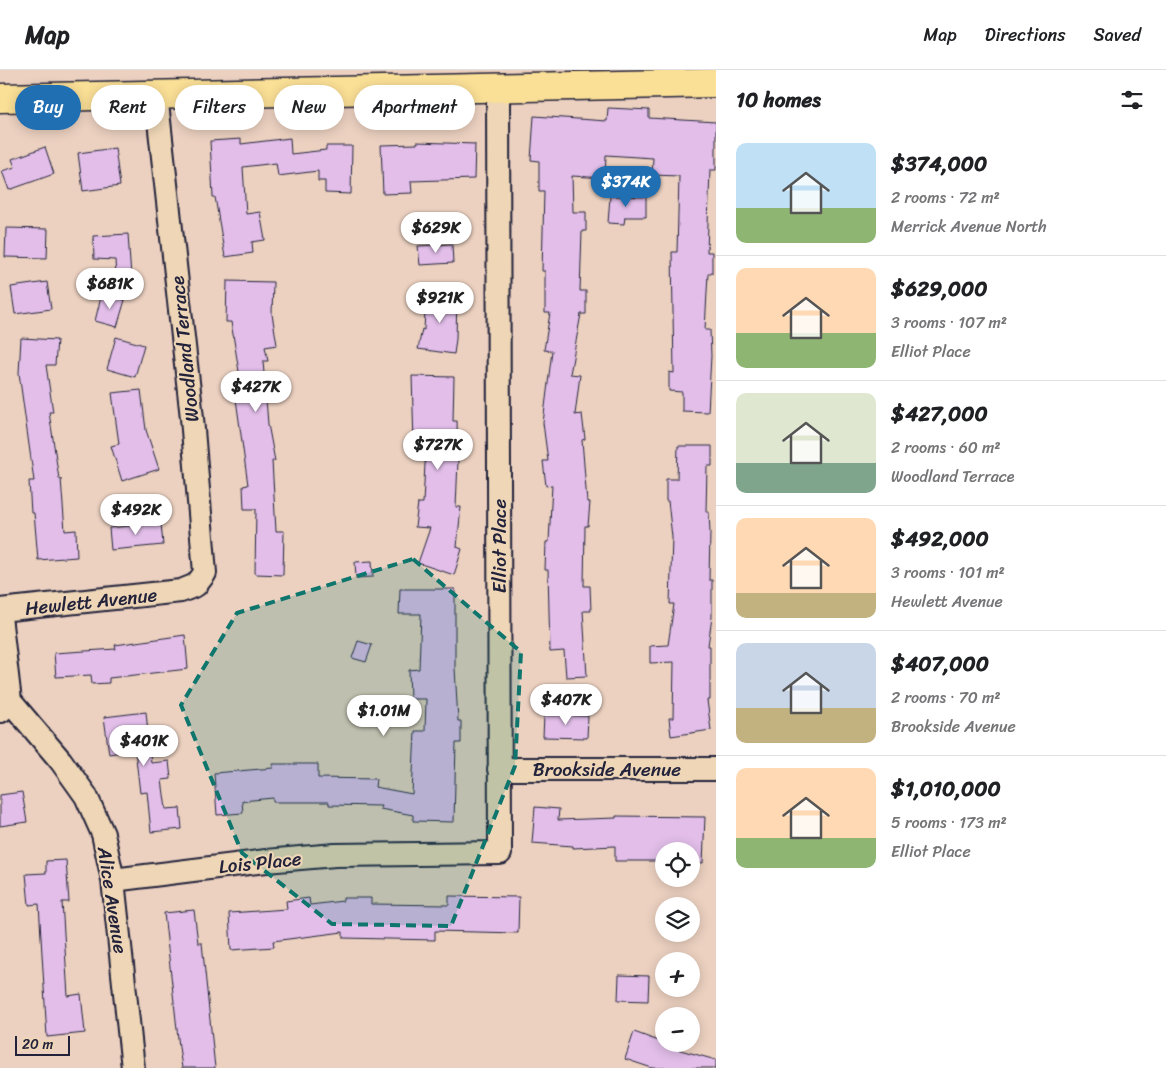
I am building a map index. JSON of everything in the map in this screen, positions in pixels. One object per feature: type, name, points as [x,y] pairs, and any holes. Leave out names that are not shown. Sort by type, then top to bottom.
[{"type":"main road","points":[[165,94],[514,81],[716,83]]},
{"type":"main road","points":[[0,98],[91,96]]},
{"type":"street","name":"Elliot Place","points":[[408,854],[500,853],[499,769],[514,81]]},
{"type":"street","name":"Woodland Terrace","points":[[160,130],[192,418],[205,573],[196,585],[181,591]]},
{"type":"street","name":"Hewlett Avenue","points":[[0,610],[181,591]]},
{"type":"street","points":[[0,616],[5,706]]},
{"type":"street","name":"Alice Avenue","points":[[5,706],[61,761],[86,796],[103,834],[113,880],[133,1068]]},
{"type":"street","name":"Brookside Avenue","points":[[499,769],[716,769]]},
{"type":"street","name":"Lois Place","points":[[113,880],[266,860],[334,855],[408,854]]},
{"type":"highlighted area","points":[[413,559],[521,652],[515,766],[451,926],[332,924],[242,853],[181,705],[237,613]]},
{"type":"building","points":[[608,108],[649,110],[649,118],[716,122],[716,170],[710,170],[707,252],[712,252],[712,273],[708,273],[705,330],[710,330],[711,356],[708,412],[682,411],[682,392],[669,391],[669,372],[674,373],[672,252],[677,252],[679,176],[652,175],[653,158],[606,155],[605,178],[572,176],[573,212],[586,212],[586,231],[582,231],[580,291],[586,291],[586,314],[581,314],[570,374],[580,375],[575,415],[582,414],[585,439],[582,440],[587,502],[590,502],[588,526],[585,526],[584,586],[590,586],[591,611],[583,611],[587,676],[566,677],[564,651],[550,652],[548,570],[545,570],[546,542],[549,542],[552,485],[546,486],[543,461],[548,461],[543,423],[552,351],[544,350],[550,313],[545,313],[545,271],[542,271],[544,191],[539,191],[539,161],[531,160],[534,116],[607,121]]},
{"type":"building","points":[[290,138],[291,154],[326,150],[326,146],[352,146],[351,194],[325,193],[325,181],[318,181],[318,171],[278,176],[276,163],[243,167],[246,214],[260,212],[265,240],[252,242],[253,253],[225,257],[215,197],[213,197],[210,141],[241,139],[241,144]]},
{"type":"building","points":[[417,142],[475,144],[474,179],[411,181],[412,193],[383,194],[381,145],[417,144]]},
{"type":"building","points":[[45,147],[54,174],[9,190],[2,171],[15,167],[12,159]]},
{"type":"building","points":[[115,148],[120,186],[83,191],[78,153]]},
{"type":"building","points":[[610,196],[646,197],[646,217],[625,217],[624,224],[608,223]]},
{"type":"building","points":[[6,228],[48,229],[47,258],[5,257]]},
{"type":"building","points":[[128,234],[131,277],[116,278],[115,260],[94,259],[93,236]]},
{"type":"building","points":[[452,244],[453,263],[420,265],[418,246]]},
{"type":"building","points":[[227,281],[273,282],[272,314],[277,345],[265,347],[268,361],[263,361],[268,424],[275,461],[272,461],[276,531],[284,531],[283,575],[255,574],[256,509],[244,509],[243,486],[248,485],[234,385],[241,384],[231,322],[226,322]]},
{"type":"building","points":[[47,282],[51,309],[15,314],[11,287]]},
{"type":"building","points":[[102,293],[125,300],[117,327],[95,321]]},
{"type":"building","points":[[426,293],[457,294],[454,354],[418,349],[422,329],[424,330]]},
{"type":"building","points":[[116,337],[144,345],[135,377],[107,369]]},
{"type":"building","points":[[21,338],[57,340],[55,365],[46,365],[53,412],[49,412],[59,479],[61,479],[65,531],[76,530],[77,557],[38,560],[34,513],[31,513],[29,481],[34,481],[19,373]]},
{"type":"building","points":[[412,376],[454,377],[453,421],[457,421],[458,461],[456,507],[461,507],[457,547],[462,549],[454,575],[418,563],[430,528],[415,527],[418,503],[423,503],[426,444],[414,444]]},
{"type":"building","points":[[141,390],[146,430],[159,469],[122,481],[111,446],[119,444],[112,393]]},
{"type":"building","points":[[678,446],[712,446],[712,466],[707,466],[706,512],[709,512],[710,533],[709,580],[712,580],[712,617],[708,646],[710,646],[710,700],[707,700],[711,730],[671,736],[669,718],[673,718],[674,662],[650,663],[650,646],[668,645],[674,604],[670,604],[672,537],[668,501],[666,501],[666,479],[677,479]]},
{"type":"building","points":[[161,523],[163,545],[111,550],[109,528]]},
{"type":"building","points":[[372,561],[373,577],[356,578],[355,562]]},
{"type":"building","points":[[400,589],[455,589],[455,668],[458,721],[461,721],[461,743],[456,743],[454,822],[413,821],[413,815],[380,809],[381,806],[329,805],[329,802],[273,802],[273,798],[242,801],[243,813],[217,815],[214,773],[273,768],[273,764],[318,764],[318,778],[376,779],[375,787],[412,794],[415,731],[425,731],[426,699],[410,699],[409,670],[419,669],[421,614],[399,614]]},
{"type":"building","points":[[185,635],[188,669],[109,678],[109,683],[92,684],[91,675],[56,677],[54,653],[116,649],[115,645]]},
{"type":"building","points":[[358,641],[372,645],[366,662],[352,658]]},
{"type":"building","points":[[146,712],[151,763],[169,761],[171,779],[162,780],[166,809],[180,808],[182,829],[151,832],[147,792],[140,793],[135,750],[109,754],[104,717]]},
{"type":"building","points":[[544,715],[588,716],[587,738],[543,737]]},
{"type":"building","points":[[22,792],[27,822],[0,826],[0,795]]},
{"type":"building","points":[[535,807],[559,809],[558,820],[616,818],[616,816],[705,817],[703,863],[700,863],[700,842],[655,842],[655,861],[615,861],[615,846],[573,848],[573,846],[532,843]]},
{"type":"building","points":[[66,860],[69,902],[62,902],[68,996],[81,994],[85,1033],[47,1037],[39,904],[29,905],[26,874],[46,873],[46,861]]},
{"type":"building","points":[[449,896],[519,897],[518,933],[435,931],[435,940],[343,938],[343,932],[273,941],[274,947],[231,950],[229,913],[287,909],[286,901],[309,898],[310,905],[343,901],[343,898],[371,898],[371,904],[449,905]]},
{"type":"building","points":[[194,910],[198,943],[202,943],[215,1068],[182,1068],[179,1047],[164,913]]},
{"type":"building","points":[[619,975],[649,976],[648,1001],[618,1000]]},
{"type":"building","points":[[634,1032],[655,1040],[655,1052],[687,1052],[716,1060],[716,1068],[652,1068],[625,1059]]}]
